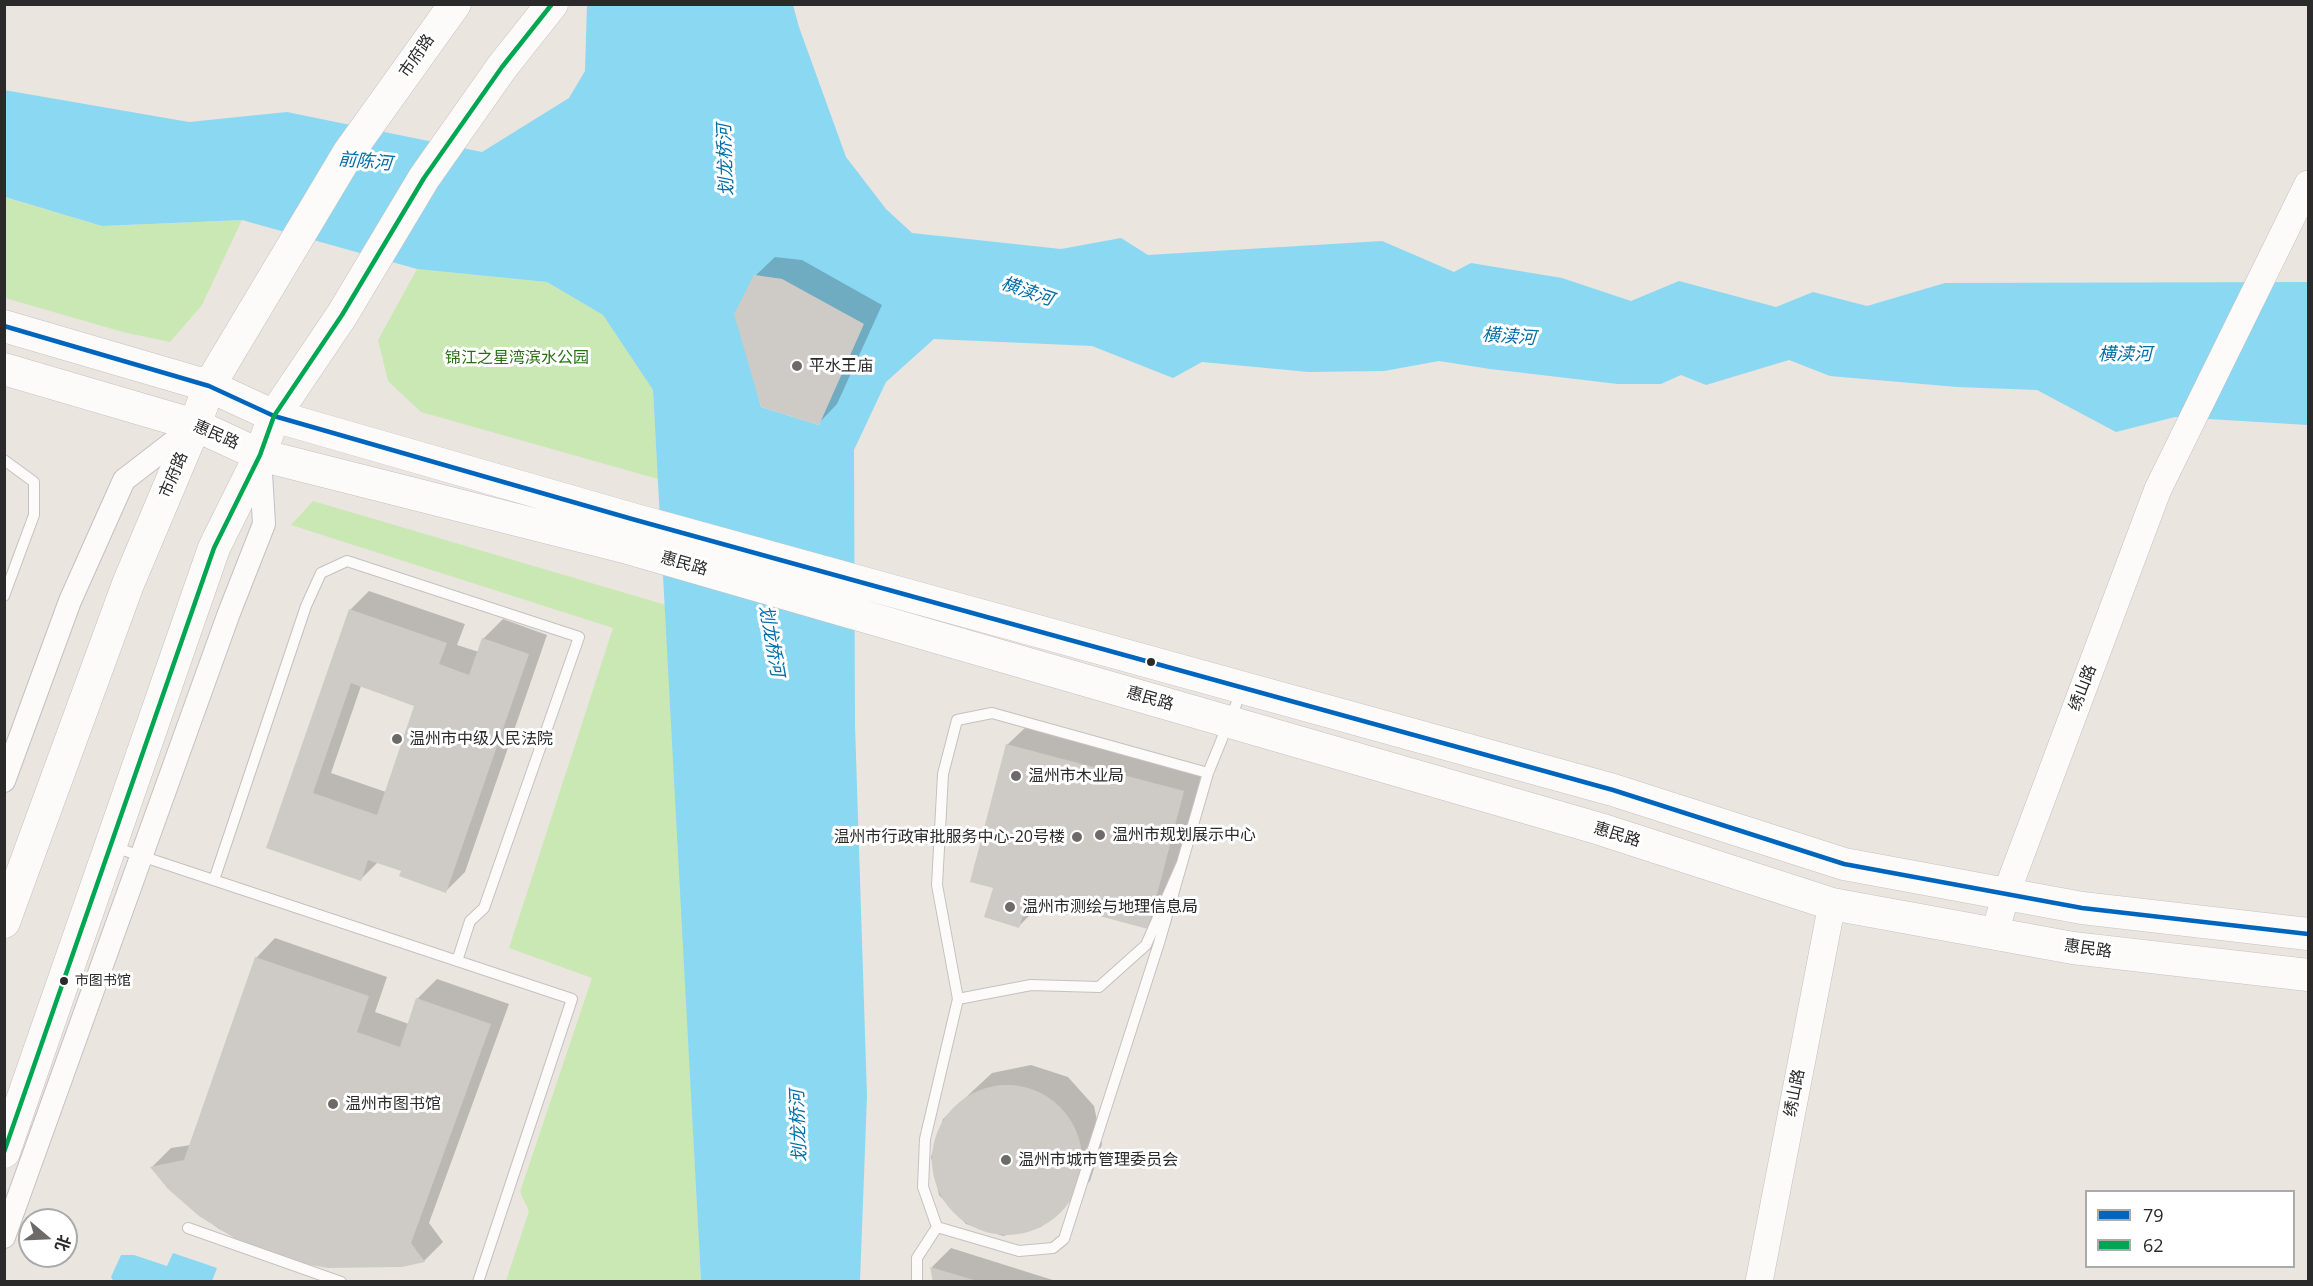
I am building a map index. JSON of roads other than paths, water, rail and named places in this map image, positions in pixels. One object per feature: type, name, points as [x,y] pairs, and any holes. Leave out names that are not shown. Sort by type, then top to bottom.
[{"type":"main road","name":"市府路","points":[[4,922],[128,584],[195,425],[209,386],[349,152],[456,4]]},
{"type":"main road","points":[[4,1152],[214,548],[260,455],[274,416],[342,315],[424,178],[502,67],[552,4]]},
{"type":"main road","name":"惠民路","points":[[4,326],[209,386],[274,416],[628,533],[878,621],[1600,829],[1832,904],[2073,948],[2308,975]]},
{"type":"main road","name":"惠民路","points":[[4,369],[195,425],[260,455],[883,588],[1613,790],[1844,864],[2082,908],[2308,934]]},
{"type":"street","name":"绣山路","points":[[1995,933],[2006,894],[2158,489],[2308,184]]},
{"type":"street","points":[[4,781],[9,753],[70,601],[124,480],[195,425]]},
{"type":"street","points":[[4,1236],[229,613],[264,524],[260,455]]},
{"type":"street","name":"绣山路","points":[[1759,1281],[1832,904]]},
{"type":"lane","points":[[4,460],[33,482],[34,515],[4,596]]},
{"type":"lane","points":[[214,880],[306,606],[321,573],[347,561],[579,637],[484,908],[471,921],[457,961]]},
{"type":"lane","points":[[937,1227],[1019,1251],[1053,1248],[1064,1239],[1159,943],[1208,773],[1243,687]]},
{"type":"lane","points":[[937,1227],[923,1187],[925,1139],[958,999],[938,885],[943,774],[957,720],[992,712],[1208,773]]},
{"type":"lane","points":[[110,846],[572,999],[478,1281]]},
{"type":"lane","points":[[958,999],[1031,984],[1099,987],[1146,945],[1182,864]]},
{"type":"lane","points":[[917,1281],[917,1258],[937,1227]]},
{"type":"lane","points":[[188,1228],[341,1281]]},
{"type":"water","points":[[587,5],[793,5],[846,157],[886,209],[912,233],[1061,249],[1121,238],[1148,255],[1382,241],[1454,272],[1471,263],[1562,278],[1631,301],[1679,281],[1776,307],[1813,292],[1867,306],[1945,283],[2308,282],[2308,425],[2175,417],[2116,432],[2037,390],[1957,387],[1830,376],[1789,360],[1706,385],[1681,375],[1661,384],[1618,384],[1439,361],[1384,371],[1309,372],[1202,362],[1173,378],[1092,346],[934,339],[886,382],[854,450],[855,725],[867,1096],[860,1281],[701,1281],[653,390],[603,315],[547,282],[417,269],[242,220],[102,226],[5,197],[4,90],[189,122],[287,112],[482,152],[569,98],[585,71]],"holes":[[[754,275],[782,279],[863,324],[819,425],[761,407],[743,338]]]},
{"type":"water","points":[[173,1253],[217,1268],[212,1281],[114,1282],[111,1277],[121,1255],[134,1255],[167,1266]]},
{"type":"place","name":"平水王庙","points":[[797,366]]},
{"type":"place","name":"温州市中级人民法院","points":[[397,739]]},
{"type":"place","name":"温州市木业局","points":[[1016,776]]},
{"type":"place","name":"温州市规划展示中心","points":[[1100,835]]},
{"type":"place","name":"温州市行政审批服务中心-20号楼","points":[[1077,837]]},
{"type":"place","name":"温州市测绘与地理信息局","points":[[1010,907]]},
{"type":"place","name":"市图书馆","points":[[64,981]]},
{"type":"place","name":"温州市图书馆","points":[[333,1104]]},
{"type":"place","name":"温州市城市管理委员会","points":[[1006,1160]]},
{"type":"water label","name":"划龙桥河","points":[[726,160]]},
{"type":"water label","name":"前陈河","points":[[365,162]]},
{"type":"water label","name":"横渎河","points":[[1027,292]]},
{"type":"water label","name":"横渎河","points":[[1509,337]]},
{"type":"water label","name":"横渎河","points":[[2125,355]]},
{"type":"water label","name":"划龙桥河","points":[[771,641]]},
{"type":"water label","name":"划龙桥河","points":[[799,1126]]},
{"type":"park label","name":"锦江之星湾滨水公园","points":[[517,358]]}]
